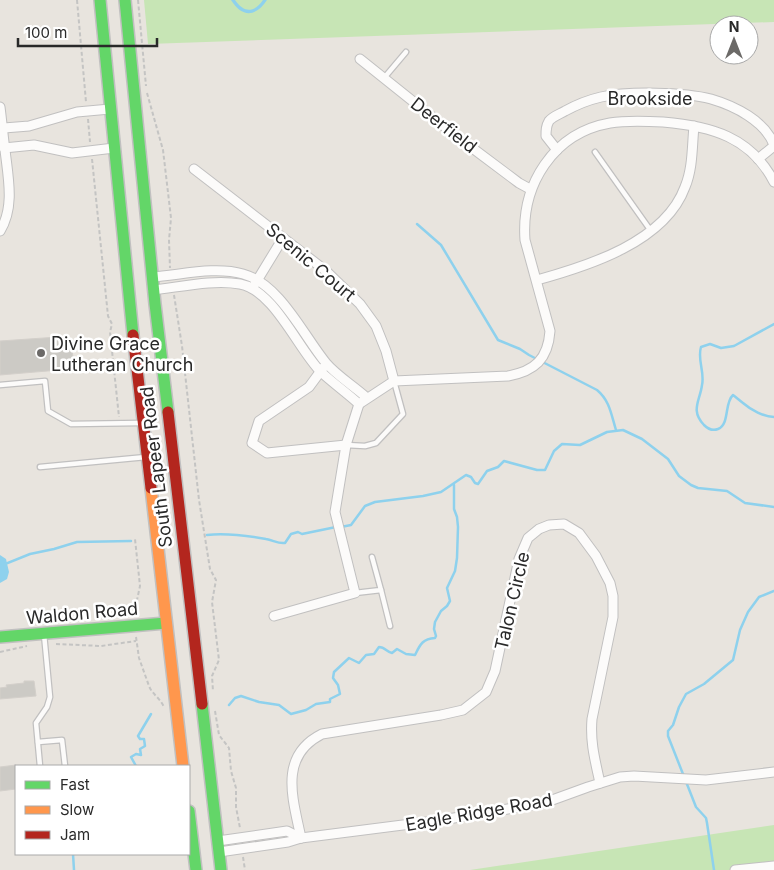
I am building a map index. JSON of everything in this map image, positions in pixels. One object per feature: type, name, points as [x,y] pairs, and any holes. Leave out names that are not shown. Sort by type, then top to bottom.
[{"type":"main road","name":"South Lapeer Road","points":[[100,0],[120,107],[146,224],[221,870]]},
{"type":"main road","name":"South Lapeer Road","points":[[125,0],[120,107],[114,148],[143,423],[184,765]]},
{"type":"main road","points":[[120,217],[133,215],[142,219],[146,224]]},
{"type":"main road","name":"Waldon Road","points":[[0,637],[45,638],[166,623]]},
{"type":"main road","points":[[190,820],[196,870]]},
{"type":"main road","points":[[193,848],[202,855],[211,856],[218,847]]},
{"type":"street","name":"Deerfield","points":[[360,59],[455,135],[518,183],[530,189]]},
{"type":"street","name":"Brookside","points":[[557,150],[546,136],[546,127],[550,120],[575,106],[600,97],[621,94],[661,94],[711,99],[734,108],[755,121],[771,137],[774,145]]},
{"type":"street","points":[[0,107],[9,177],[7,217],[0,231]]},
{"type":"street","points":[[4,128],[30,126],[77,112],[120,107]]},
{"type":"street","points":[[274,616],[355,593],[335,512],[346,445],[363,401],[394,381],[508,376],[522,373],[534,366],[544,356],[549,343],[550,331],[525,240],[524,227],[526,207],[534,179],[557,150],[571,138],[586,130],[610,123],[648,121],[694,126],[718,132],[740,142],[758,158],[774,182]]},
{"type":"street","points":[[537,280],[619,251],[652,232],[671,214],[686,188],[694,126]]},
{"type":"street","points":[[4,148],[34,145],[72,153],[114,148]]},
{"type":"street","points":[[758,158],[774,145]]},
{"type":"street","name":"Scenic Court","points":[[194,169],[326,271],[360,304],[376,326],[386,351],[394,381]]},
{"type":"street","points":[[255,285],[283,238]]},
{"type":"street","points":[[152,278],[225,271],[244,274],[324,368],[363,401]]},
{"type":"street","points":[[153,290],[222,282],[255,285]]},
{"type":"street","points":[[324,368],[309,387],[259,422],[252,444],[267,454],[346,445]]},
{"type":"street","name":"Talon Circle","points":[[301,838],[295,807],[292,774],[294,763],[303,747],[310,740],[322,734],[463,710],[486,692],[495,671],[519,559],[528,538],[539,529],[549,525],[564,524],[579,533],[596,556],[608,577],[611,590],[612,617],[590,734],[600,783]]},
{"type":"street","name":"Eagle Ridge Road","points":[[218,847],[288,842],[301,838],[442,820],[526,806],[557,799],[620,777],[706,780],[774,772]]},
{"type":"street","points":[[735,870],[774,866]]},
{"type":"lane","points":[[384,78],[406,52]]},
{"type":"lane","points":[[595,152],[652,232]]},
{"type":"lane","points":[[0,385],[45,381],[48,411],[71,424],[143,423]]},
{"type":"lane","points":[[346,445],[365,446],[376,443],[403,414],[394,381]]},
{"type":"lane","points":[[40,467],[147,457]]},
{"type":"lane","points":[[372,557],[390,626]]},
{"type":"lane","points":[[355,593],[381,590]]},
{"type":"lane","points":[[40,765],[36,723],[47,707],[50,697],[45,638]]},
{"type":"lane","points":[[38,742],[62,740],[65,765]]},
{"type":"path","points":[[77,0],[87,108]]},
{"type":"path","points":[[138,0],[147,97],[155,119],[164,156],[171,218],[169,240],[171,272]]},
{"type":"path","points":[[88,114],[91,146]]},
{"type":"path","points":[[92,153],[108,316],[112,324],[110,332],[119,418]]},
{"type":"path","points":[[173,292],[182,346],[199,500],[210,569],[216,580],[212,602],[219,660],[212,676],[213,696]]},
{"type":"path","points":[[134,618],[140,586],[135,539]]},
{"type":"path","points":[[136,633],[139,658],[150,690],[161,700],[165,710]]},
{"type":"path","points":[[0,652],[45,638],[101,646],[137,641]]},
{"type":"path","points":[[214,704],[219,735],[229,748],[231,771],[236,788],[236,807],[240,831]]},
{"type":"path","points":[[243,853],[245,870]]},
{"type":"green space","points":[[144,0],[774,0],[774,22],[759,23],[759,15],[709,15],[709,24],[148,44]]},
{"type":"green space","points":[[774,825],[774,870],[470,870]]},
{"type":"water","points":[[231,0],[235,0],[242,7],[249,10],[256,7],[263,0],[267,0],[258,10],[249,13],[240,10]]},
{"type":"water","points":[[0,555],[6,559],[9,572],[7,579],[0,583]]},
{"type":"building","name":"Divine Grace Lutheran Church","points":[[58,337],[58,344],[71,344],[73,357],[72,362],[70,362],[71,369],[0,375],[0,341]]},
{"type":"building","points":[[24,681],[34,681],[36,696],[0,699],[0,688],[7,687],[6,685],[24,683]]},
{"type":"building","points":[[15,765],[15,789],[0,791],[0,767]]},
{"type":"waterway","points":[[417,224],[441,245],[498,340],[520,349],[597,390],[607,403],[616,430]]},
{"type":"waterway","points":[[774,324],[734,346],[721,348],[710,344],[701,347],[700,357],[703,380],[697,405],[700,420],[712,430],[718,429],[724,423],[730,399],[733,395],[754,411],[774,417]]},
{"type":"waterway","points":[[341,527],[351,525],[365,506],[375,502],[441,492],[466,475],[478,484],[487,471],[498,467],[504,461],[537,470],[545,470],[554,451],[562,444],[580,445],[607,432],[623,430],[642,439],[668,459],[679,476],[691,485],[698,488],[727,491],[745,503],[774,507]]},
{"type":"waterway","points":[[229,705],[235,698],[241,696],[259,702],[279,705],[291,714],[306,710],[316,704],[330,702],[330,699],[340,694],[338,685],[333,678],[334,672],[349,658],[359,663],[366,655],[374,654],[379,647],[392,653],[397,649],[406,654],[415,655],[424,641],[435,638],[435,622],[441,611],[450,601],[447,588],[455,571],[457,558],[458,527],[454,509],[454,485]]},
{"type":"waterway","points":[[207,535],[244,536],[285,543],[291,534],[298,532],[302,534],[336,527]]},
{"type":"waterway","points":[[0,566],[30,554],[77,542],[131,541]]},
{"type":"waterway","points":[[714,870],[706,818],[696,807],[668,736],[668,731],[673,725],[686,694],[704,684],[733,660],[740,630],[748,612],[759,597],[774,591]]},
{"type":"waterway","points":[[135,765],[131,757],[136,754],[141,755],[140,749],[145,746],[144,739],[140,739],[138,736],[151,714]]},
{"type":"waterway","points":[[73,855],[74,870]]},
{"type":"traffic: fast","points":[[100,0],[133,335]]},
{"type":"traffic: fast","points":[[125,0],[155,304],[168,412]]},
{"type":"traffic: fast","points":[[0,637],[166,623]]},
{"type":"traffic: fast","points":[[202,704],[221,870]]},
{"type":"traffic: fast","points":[[190,819],[196,870]]},
{"type":"traffic: slow","points":[[151,488],[183,765]]},
{"type":"traffic: jam","points":[[133,335],[151,488]]},
{"type":"traffic: jam","points":[[168,412],[202,704]]},
{"type":"place","name":"Divine Grace Lutheran Church","points":[[41,353]]}]
